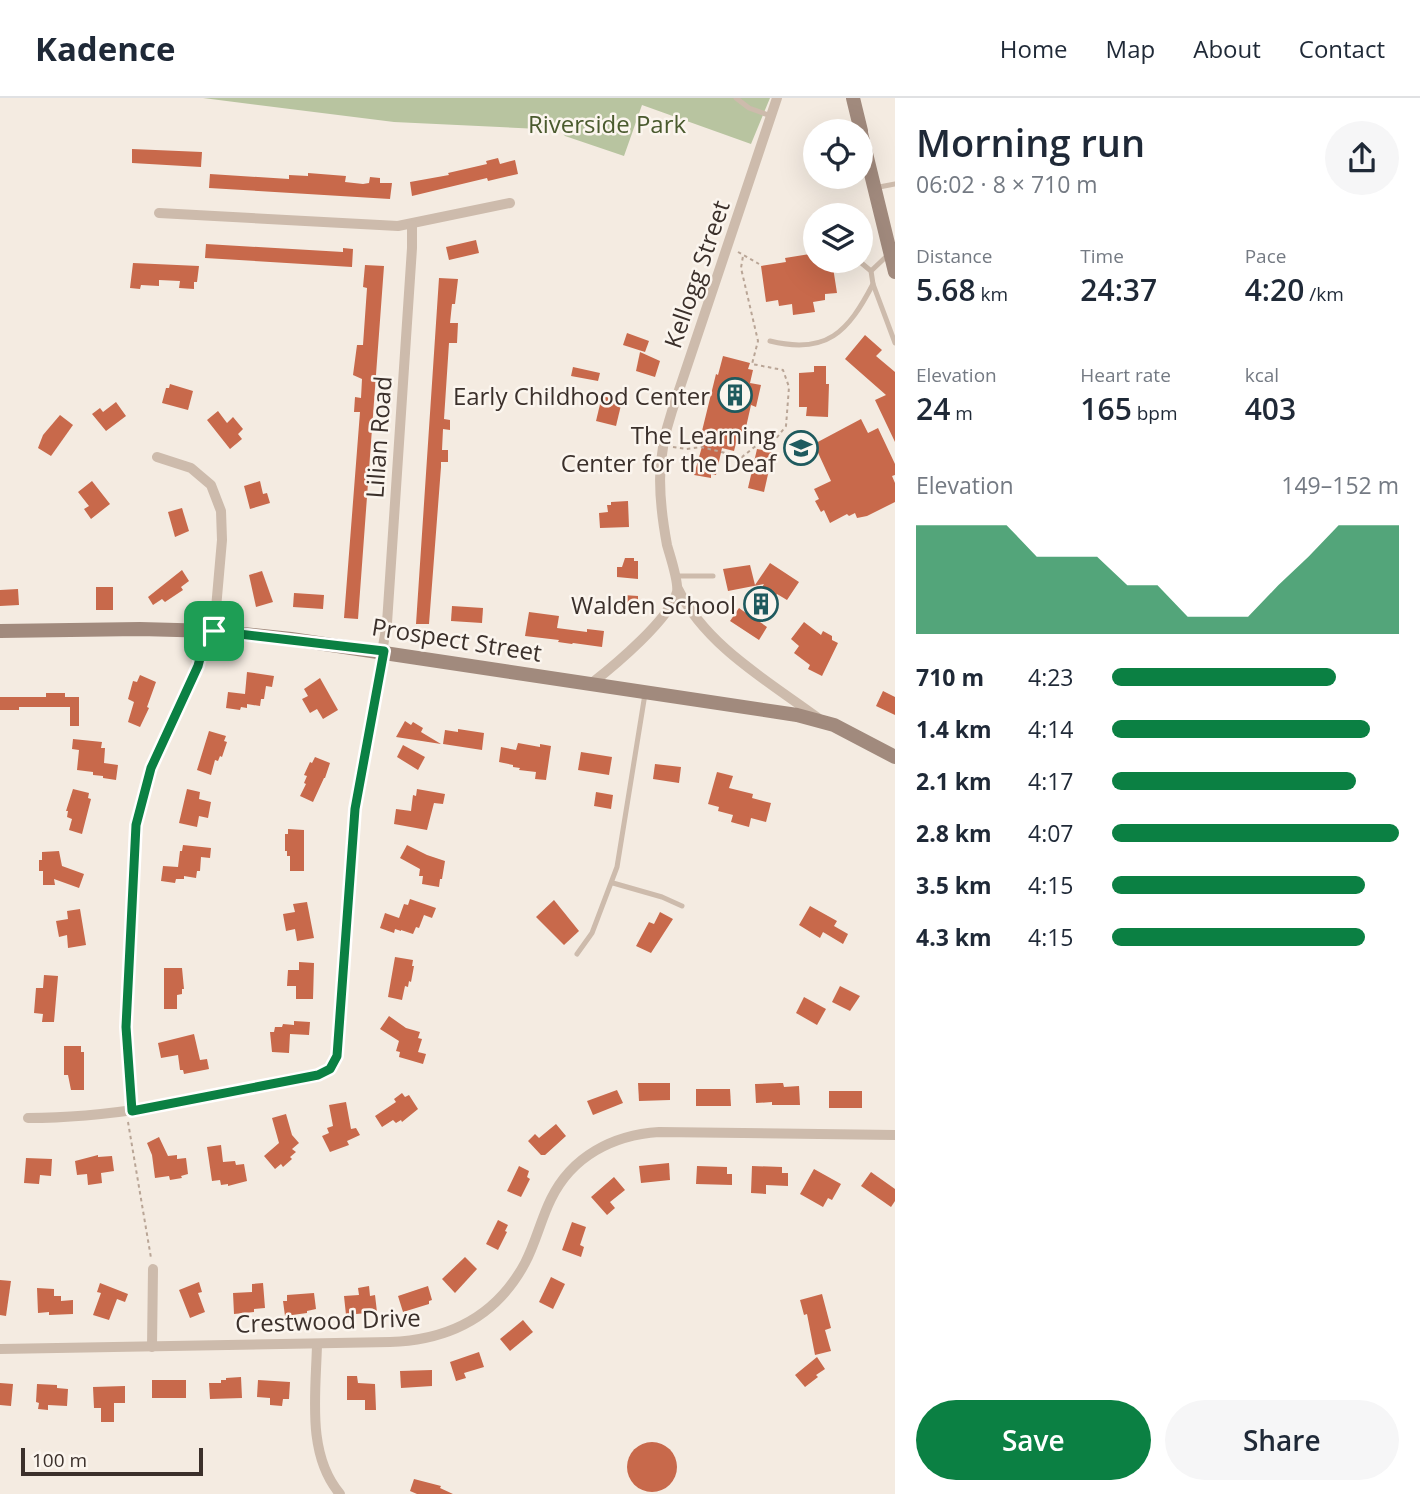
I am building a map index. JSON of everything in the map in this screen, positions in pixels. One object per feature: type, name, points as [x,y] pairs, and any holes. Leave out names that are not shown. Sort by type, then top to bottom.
[{"type":"street","name":"Kellogg Street","points":[[777,98],[676,398],[662,446],[660,493],[674,576],[690,611],[710,634],[820,720]]},
{"type":"street","points":[[853,98],[858,119]]},
{"type":"street","points":[[873,184],[895,272]]},
{"type":"street","points":[[159,213],[382,226],[412,225],[510,203]]},
{"type":"street","name":"Lilian Road","points":[[130,1112],[318,1075],[330,1069],[338,1048],[355,809],[384,651],[412,225]]},
{"type":"street","points":[[28,1118],[82,1117],[130,1112],[126,1027],[136,825],[154,760],[198,666],[204,643],[214,631],[222,526],[217,497],[211,485],[202,476],[179,463],[158,457]]},
{"type":"street","points":[[593,683],[650,630],[671,605],[678,589]]},
{"type":"street","name":"Prospect Street","points":[[0,631],[214,631],[384,651],[646,690],[820,720],[848,731],[895,757]]},
{"type":"street","name":"Crestwood Drive","points":[[0,1349],[421,1340],[449,1333],[475,1319],[496,1301],[524,1264],[551,1198],[566,1175],[584,1157],[621,1139],[646,1133],[674,1132],[895,1135]]},
{"type":"street","points":[[152,1347],[153,1269]]},
{"type":"street","points":[[317,1344],[318,1445],[325,1472],[340,1494]]},
{"type":"lane","points":[[736,98],[749,108],[771,117]]},
{"type":"lane","points":[[874,188],[895,184]]},
{"type":"lane","points":[[873,269],[889,253]]},
{"type":"lane","points":[[871,273],[895,343]]},
{"type":"lane","points":[[770,341],[792,346],[816,345],[837,333],[859,310],[873,284]]},
{"type":"lane","points":[[674,576],[713,576]]},
{"type":"lane","points":[[577,954],[592,933],[613,883],[622,850],[646,690]]},
{"type":"lane","points":[[613,883],[662,897],[682,906]]},
{"type":"path","points":[[737,251],[759,264]]},
{"type":"path","points":[[672,447],[702,447],[742,457],[762,442],[775,440],[786,426],[789,387],[783,370],[752,365],[758,341],[741,268],[743,256]]},
{"type":"path","points":[[130,1112],[153,1269]]},
{"type":"green space","name":"Riverside Park","points":[[203,98],[770,98],[751,144],[642,105],[624,156],[565,136],[560,130],[394,122]]},
{"type":"building","points":[[132,149],[202,152],[201,167],[132,163]]},
{"type":"building","points":[[498,158],[500,164],[515,160],[518,174],[488,181],[487,178],[412,196],[410,182],[449,175],[448,173],[487,164],[486,161]]},
{"type":"building","points":[[308,173],[346,176],[345,182],[363,184],[369,183],[370,177],[380,178],[380,183],[392,183],[390,199],[209,188],[210,174],[289,179],[289,175],[308,176]]},
{"type":"building","points":[[476,240],[479,253],[449,260],[446,247]]},
{"type":"building","points":[[206,244],[343,252],[343,248],[353,249],[352,267],[205,258]]},
{"type":"building","points":[[803,255],[803,273],[834,273],[837,293],[825,294],[825,300],[813,302],[815,312],[793,315],[792,304],[779,306],[778,300],[766,302],[761,266],[786,262],[785,258]]},
{"type":"building","points":[[133,263],[199,266],[197,282],[194,282],[194,289],[179,288],[180,281],[159,280],[159,286],[141,285],[140,289],[130,288]]},
{"type":"building","points":[[365,265],[384,266],[358,619],[344,618],[360,412],[354,412],[355,397],[361,398],[362,379],[353,375],[357,345],[363,345],[367,288],[363,287]]},
{"type":"building","points":[[439,278],[458,279],[450,323],[458,323],[457,343],[449,343],[444,419],[450,420],[450,430],[443,429],[442,450],[448,450],[448,462],[441,462],[429,624],[416,624]]},
{"type":"building","points":[[627,333],[649,341],[645,352],[623,345]]},
{"type":"building","points":[[865,335],[882,350],[876,356],[895,372],[895,442],[875,400],[886,395],[845,359]]},
{"type":"building","points":[[640,352],[660,361],[655,377],[636,371]]},
{"type":"building","name":"Early Childhood Center","points":[[723,356],[750,363],[748,369],[753,370],[750,383],[761,385],[756,407],[751,405],[742,445],[736,443],[734,451],[722,448],[716,475],[711,474],[711,478],[694,475],[705,436],[701,435]]},
{"type":"building","points":[[814,366],[826,366],[826,384],[829,384],[828,417],[806,416],[807,407],[799,407],[799,373],[814,372]]},
{"type":"building","points":[[573,367],[600,373],[598,381],[571,376]]},
{"type":"building","points":[[170,384],[193,391],[188,410],[162,403],[166,388],[169,388]]},
{"type":"building","points":[[602,396],[622,401],[616,426],[596,421]]},
{"type":"building","points":[[116,402],[126,416],[106,431],[92,414],[100,408],[103,412]]},
{"type":"building","points":[[218,411],[227,423],[233,417],[243,429],[238,434],[242,439],[230,449],[207,420]]},
{"type":"building","points":[[60,415],[73,425],[51,456],[38,448],[43,435]]},
{"type":"building","points":[[861,419],[868,433],[878,428],[895,464],[895,475],[892,476],[895,483],[895,502],[867,516],[857,518],[855,513],[849,516],[847,514],[830,523],[824,510],[821,512],[815,501],[819,499],[814,489],[831,481],[814,444]]},
{"type":"building","points":[[757,449],[773,452],[764,492],[748,488]]},
{"type":"building","points":[[92,481],[110,504],[91,519],[84,509],[89,506],[78,492]]},
{"type":"building","points":[[260,481],[263,494],[267,493],[270,503],[250,509],[244,486]]},
{"type":"building","points":[[628,501],[629,527],[600,528],[599,513],[608,512],[607,505],[611,505],[611,502]]},
{"type":"building","points":[[182,508],[189,531],[175,537],[168,512]]},
{"type":"building","points":[[625,558],[638,561],[638,579],[617,577],[617,567],[622,567]]},
{"type":"building","name":"Walden School","points":[[770,563],[799,582],[787,600],[777,594],[760,622],[767,627],[759,640],[730,621],[739,608],[746,613],[764,584],[728,591],[723,569],[750,565],[755,585]]},
{"type":"building","points":[[182,570],[189,581],[181,587],[183,590],[165,602],[162,599],[153,605],[148,597]]},
{"type":"building","points":[[262,571],[273,602],[256,607],[249,575]]},
{"type":"building","points":[[96,587],[113,587],[113,610],[96,610]]},
{"type":"building","points":[[18,589],[19,605],[0,606],[0,590]]},
{"type":"building","points":[[294,593],[324,595],[323,609],[293,607]]},
{"type":"building","points":[[623,595],[638,596],[638,603],[642,604],[641,613],[621,611]]},
{"type":"building","points":[[452,606],[483,608],[482,623],[451,621]]},
{"type":"building","points":[[529,612],[559,616],[557,628],[604,631],[602,647],[525,636]]},
{"type":"building","points":[[804,622],[821,635],[823,631],[832,636],[832,640],[838,643],[822,676],[808,669],[810,665],[794,653],[799,646],[791,639]]},
{"type":"building","points":[[247,672],[274,676],[272,687],[266,686],[260,706],[247,704],[247,708],[241,707],[240,710],[226,708],[228,692],[245,694]]},
{"type":"building","points":[[140,675],[156,682],[147,707],[149,708],[140,727],[128,722],[134,702],[128,699],[133,681],[137,682]]},
{"type":"building","points":[[320,678],[338,710],[323,719],[317,709],[310,713],[302,699],[308,696],[304,689]]},
{"type":"building","points":[[883,691],[895,697],[895,715],[876,706]]},
{"type":"building","points":[[46,693],[65,693],[65,697],[79,697],[79,726],[70,726],[70,707],[19,707],[19,710],[0,710],[0,697],[46,697]]},
{"type":"building","points":[[405,721],[423,728],[421,732],[441,744],[396,737]]},
{"type":"building","points":[[458,729],[484,733],[482,750],[443,744],[445,730],[458,732]]},
{"type":"building","points":[[209,731],[226,736],[224,741],[227,742],[222,757],[220,756],[218,761],[215,760],[211,775],[197,770]]},
{"type":"building","points":[[73,739],[102,742],[101,748],[105,748],[104,763],[118,765],[116,780],[77,770],[79,750],[72,749]]},
{"type":"building","points":[[518,743],[551,746],[546,780],[535,779],[536,772],[519,770],[520,768],[513,765],[499,762],[501,747],[516,750]]},
{"type":"building","points":[[403,745],[425,757],[418,770],[397,757]]},
{"type":"building","points":[[581,752],[612,757],[609,775],[578,770]]},
{"type":"building","points":[[315,757],[330,763],[313,802],[300,796],[306,784],[304,783],[307,776],[304,775]]},
{"type":"building","points":[[655,764],[681,767],[679,783],[653,779]]},
{"type":"building","points":[[717,772],[733,776],[729,788],[753,794],[752,798],[771,803],[766,822],[751,818],[749,827],[731,822],[733,815],[718,811],[719,807],[708,804]]},
{"type":"building","points":[[73,789],[89,793],[88,798],[91,799],[82,834],[69,830],[72,819],[67,817],[66,811]]},
{"type":"building","points":[[187,789],[200,792],[199,799],[211,802],[208,818],[199,816],[197,827],[179,823]]},
{"type":"building","points":[[417,789],[445,794],[443,804],[434,803],[427,830],[394,824],[396,809],[411,811],[413,795],[416,796]]},
{"type":"building","points":[[596,792],[613,795],[611,809],[594,806]]},
{"type":"building","points":[[288,829],[304,830],[304,871],[290,871],[290,856],[287,856],[285,851],[285,834],[288,834]]},
{"type":"building","points":[[183,845],[211,848],[210,858],[201,857],[200,871],[197,871],[196,878],[184,876],[184,879],[176,879],[175,883],[161,881],[163,866],[178,867]]},
{"type":"building","points":[[407,845],[445,861],[439,887],[422,884],[420,869],[400,858]]},
{"type":"building","points":[[59,851],[62,866],[84,874],[79,888],[54,879],[55,885],[43,885],[43,871],[39,871],[42,852]]},
{"type":"building","points":[[410,899],[436,908],[432,918],[424,915],[419,928],[416,927],[413,934],[395,929],[394,933],[380,928],[385,913],[399,918],[404,904],[408,905]]},
{"type":"building","points":[[554,900],[579,931],[564,945],[536,917]]},
{"type":"building","points":[[307,902],[314,938],[297,941],[295,929],[286,931],[283,914],[295,912],[293,904]]},
{"type":"building","points":[[810,906],[837,921],[834,926],[848,934],[843,944],[823,932],[820,938],[799,925]]},
{"type":"building","points":[[80,909],[86,945],[68,948],[67,935],[59,937],[56,921],[68,919],[67,911]]},
{"type":"building","points":[[660,912],[673,919],[651,953],[636,946],[649,922],[654,924]]},
{"type":"building","points":[[395,957],[413,960],[414,966],[411,982],[409,981],[408,987],[405,986],[402,1000],[388,997]]},
{"type":"building","points":[[299,962],[314,963],[313,999],[296,999],[296,986],[287,986],[288,970],[299,970]]},
{"type":"building","points":[[164,968],[182,968],[184,989],[182,994],[177,995],[177,1009],[164,1009]]},
{"type":"building","points":[[44,975],[58,976],[54,1022],[42,1022],[43,1014],[34,1013],[36,988],[43,988]]},
{"type":"building","points":[[840,986],[860,996],[850,1011],[832,1002]]},
{"type":"building","points":[[804,997],[826,1009],[817,1025],[796,1013]]},
{"type":"building","points":[[389,1016],[406,1028],[420,1032],[418,1038],[422,1039],[418,1052],[426,1054],[423,1064],[399,1057],[400,1052],[396,1051],[399,1041],[380,1029]]},
{"type":"building","points":[[294,1021],[310,1022],[309,1035],[290,1034],[289,1053],[272,1052],[270,1032],[283,1024],[294,1025]]},
{"type":"building","points":[[194,1034],[200,1060],[207,1059],[209,1069],[184,1074],[183,1070],[180,1070],[178,1055],[161,1058],[158,1043]]},
{"type":"building","points":[[64,1046],[81,1046],[81,1052],[84,1052],[84,1090],[71,1090],[68,1075],[64,1075]]},
{"type":"building","points":[[638,1083],[670,1083],[670,1100],[639,1101]]},
{"type":"building","points":[[783,1083],[784,1087],[799,1086],[800,1105],[756,1103],[755,1084]]},
{"type":"building","points":[[696,1089],[730,1089],[731,1106],[696,1106]]},
{"type":"building","points":[[617,1090],[623,1103],[593,1115],[587,1101]]},
{"type":"building","points":[[829,1091],[862,1091],[862,1108],[829,1108]]},
{"type":"building","points":[[402,1093],[405,1097],[409,1095],[418,1109],[402,1122],[401,1120],[396,1123],[393,1120],[382,1127],[375,1116],[396,1102],[394,1099]]},
{"type":"building","points":[[346,1102],[351,1129],[356,1128],[360,1135],[347,1141],[349,1145],[330,1152],[322,1136],[329,1133],[327,1128],[333,1126],[329,1105]]},
{"type":"building","points":[[286,1114],[292,1135],[299,1143],[292,1149],[296,1152],[290,1157],[292,1159],[283,1167],[281,1164],[275,1169],[264,1156],[279,1143],[272,1118]]},
{"type":"building","points":[[556,1124],[566,1136],[545,1155],[541,1155],[528,1141],[535,1134],[539,1138]]},
{"type":"building","points":[[159,1137],[168,1156],[186,1158],[188,1174],[181,1176],[182,1178],[155,1178],[152,1155],[147,1143]]},
{"type":"building","points":[[221,1145],[223,1162],[235,1161],[236,1165],[244,1164],[247,1181],[228,1186],[221,1185],[220,1180],[212,1181],[207,1147]]},
{"type":"building","points":[[98,1155],[112,1156],[114,1171],[101,1173],[102,1183],[88,1185],[87,1174],[77,1175],[75,1161]]},
{"type":"building","points":[[26,1158],[52,1159],[51,1176],[40,1175],[39,1184],[24,1183]]},
{"type":"building","points":[[669,1163],[670,1180],[641,1183],[639,1166]]},
{"type":"building","points":[[519,1166],[529,1171],[527,1177],[530,1179],[521,1197],[507,1191]]},
{"type":"building","points":[[697,1166],[727,1167],[727,1174],[732,1174],[732,1185],[696,1184]]},
{"type":"building","points":[[752,1166],[782,1167],[782,1173],[788,1173],[788,1186],[766,1185],[766,1194],[751,1193]]},
{"type":"building","points":[[814,1169],[841,1184],[832,1200],[828,1198],[823,1207],[800,1194]]},
{"type":"building","points":[[871,1172],[895,1189],[895,1201],[891,1207],[861,1186]]},
{"type":"building","points":[[614,1177],[625,1190],[610,1202],[615,1208],[607,1215],[591,1197]]},
{"type":"building","points":[[498,1220],[508,1225],[498,1250],[486,1244]]},
{"type":"building","points":[[572,1222],[586,1227],[580,1245],[584,1247],[581,1257],[562,1250]]},
{"type":"building","points":[[465,1257],[477,1269],[455,1293],[442,1279]]},
{"type":"building","points":[[551,1277],[565,1284],[553,1309],[539,1302]]},
{"type":"building","points":[[0,1280],[11,1281],[6,1316],[0,1315]]},
{"type":"building","points":[[199,1282],[202,1292],[198,1293],[205,1312],[190,1318],[179,1290]]},
{"type":"building","points":[[100,1283],[128,1294],[125,1302],[117,1299],[109,1320],[93,1315],[101,1293],[97,1292]]},
{"type":"building","points":[[263,1283],[265,1308],[234,1314],[233,1293],[252,1292],[252,1284]]},
{"type":"building","points":[[369,1286],[370,1296],[375,1295],[377,1312],[346,1315],[344,1296],[359,1295],[358,1288]]},
{"type":"building","points":[[428,1286],[432,1300],[429,1304],[403,1312],[398,1296]]},
{"type":"building","points":[[37,1288],[54,1289],[54,1296],[61,1296],[61,1301],[73,1300],[73,1314],[38,1313]]},
{"type":"building","points":[[314,1293],[316,1309],[285,1316],[283,1301],[287,1301],[287,1295]]},
{"type":"building","points":[[822,1294],[831,1328],[825,1330],[831,1351],[815,1355],[807,1314],[804,1315],[800,1300]]},
{"type":"building","points":[[523,1320],[533,1332],[510,1351],[500,1339]]},
{"type":"building","points":[[479,1352],[484,1367],[464,1373],[466,1378],[456,1381],[450,1362]]},
{"type":"building","points":[[817,1357],[825,1369],[805,1387],[795,1375]]},
{"type":"building","points":[[432,1370],[432,1386],[401,1388],[400,1371]]},
{"type":"building","points":[[347,1376],[357,1376],[358,1383],[375,1384],[376,1410],[365,1410],[365,1400],[347,1400]]},
{"type":"building","points":[[241,1377],[242,1398],[210,1399],[209,1383],[221,1383],[221,1380],[226,1378]]},
{"type":"building","points":[[152,1380],[186,1380],[186,1398],[152,1398]]},
{"type":"building","points":[[258,1380],[290,1382],[289,1399],[283,1399],[282,1406],[270,1405],[270,1398],[257,1397]]},
{"type":"building","points":[[0,1383],[13,1384],[11,1406],[0,1405]]},
{"type":"building","points":[[37,1384],[57,1385],[57,1388],[68,1389],[67,1406],[48,1405],[48,1410],[38,1409]]},
{"type":"building","points":[[125,1386],[125,1403],[114,1403],[114,1422],[101,1422],[101,1408],[94,1408],[93,1387]]},
{"type":"building","points":[[652,1442],[670,1449],[677,1467],[670,1485],[652,1492],[634,1485],[627,1467],[634,1449]]},
{"type":"building","points":[[414,1479],[441,1486],[440,1488],[453,1494],[417,1494],[410,1491]]},
{"type":"place","name":"Early Childhood Center","points":[[735,395]]},
{"type":"place","name":"The Learning Center for the Deaf","points":[[801,448]]},
{"type":"place","name":"Walden School","points":[[761,604]]},
{"type":"route","points":[[214,631],[384,651],[355,809],[337,1056],[330,1069],[318,1075],[132,1111],[126,1027],[136,825],[151,768],[198,666],[204,643],[214,631]]}]
